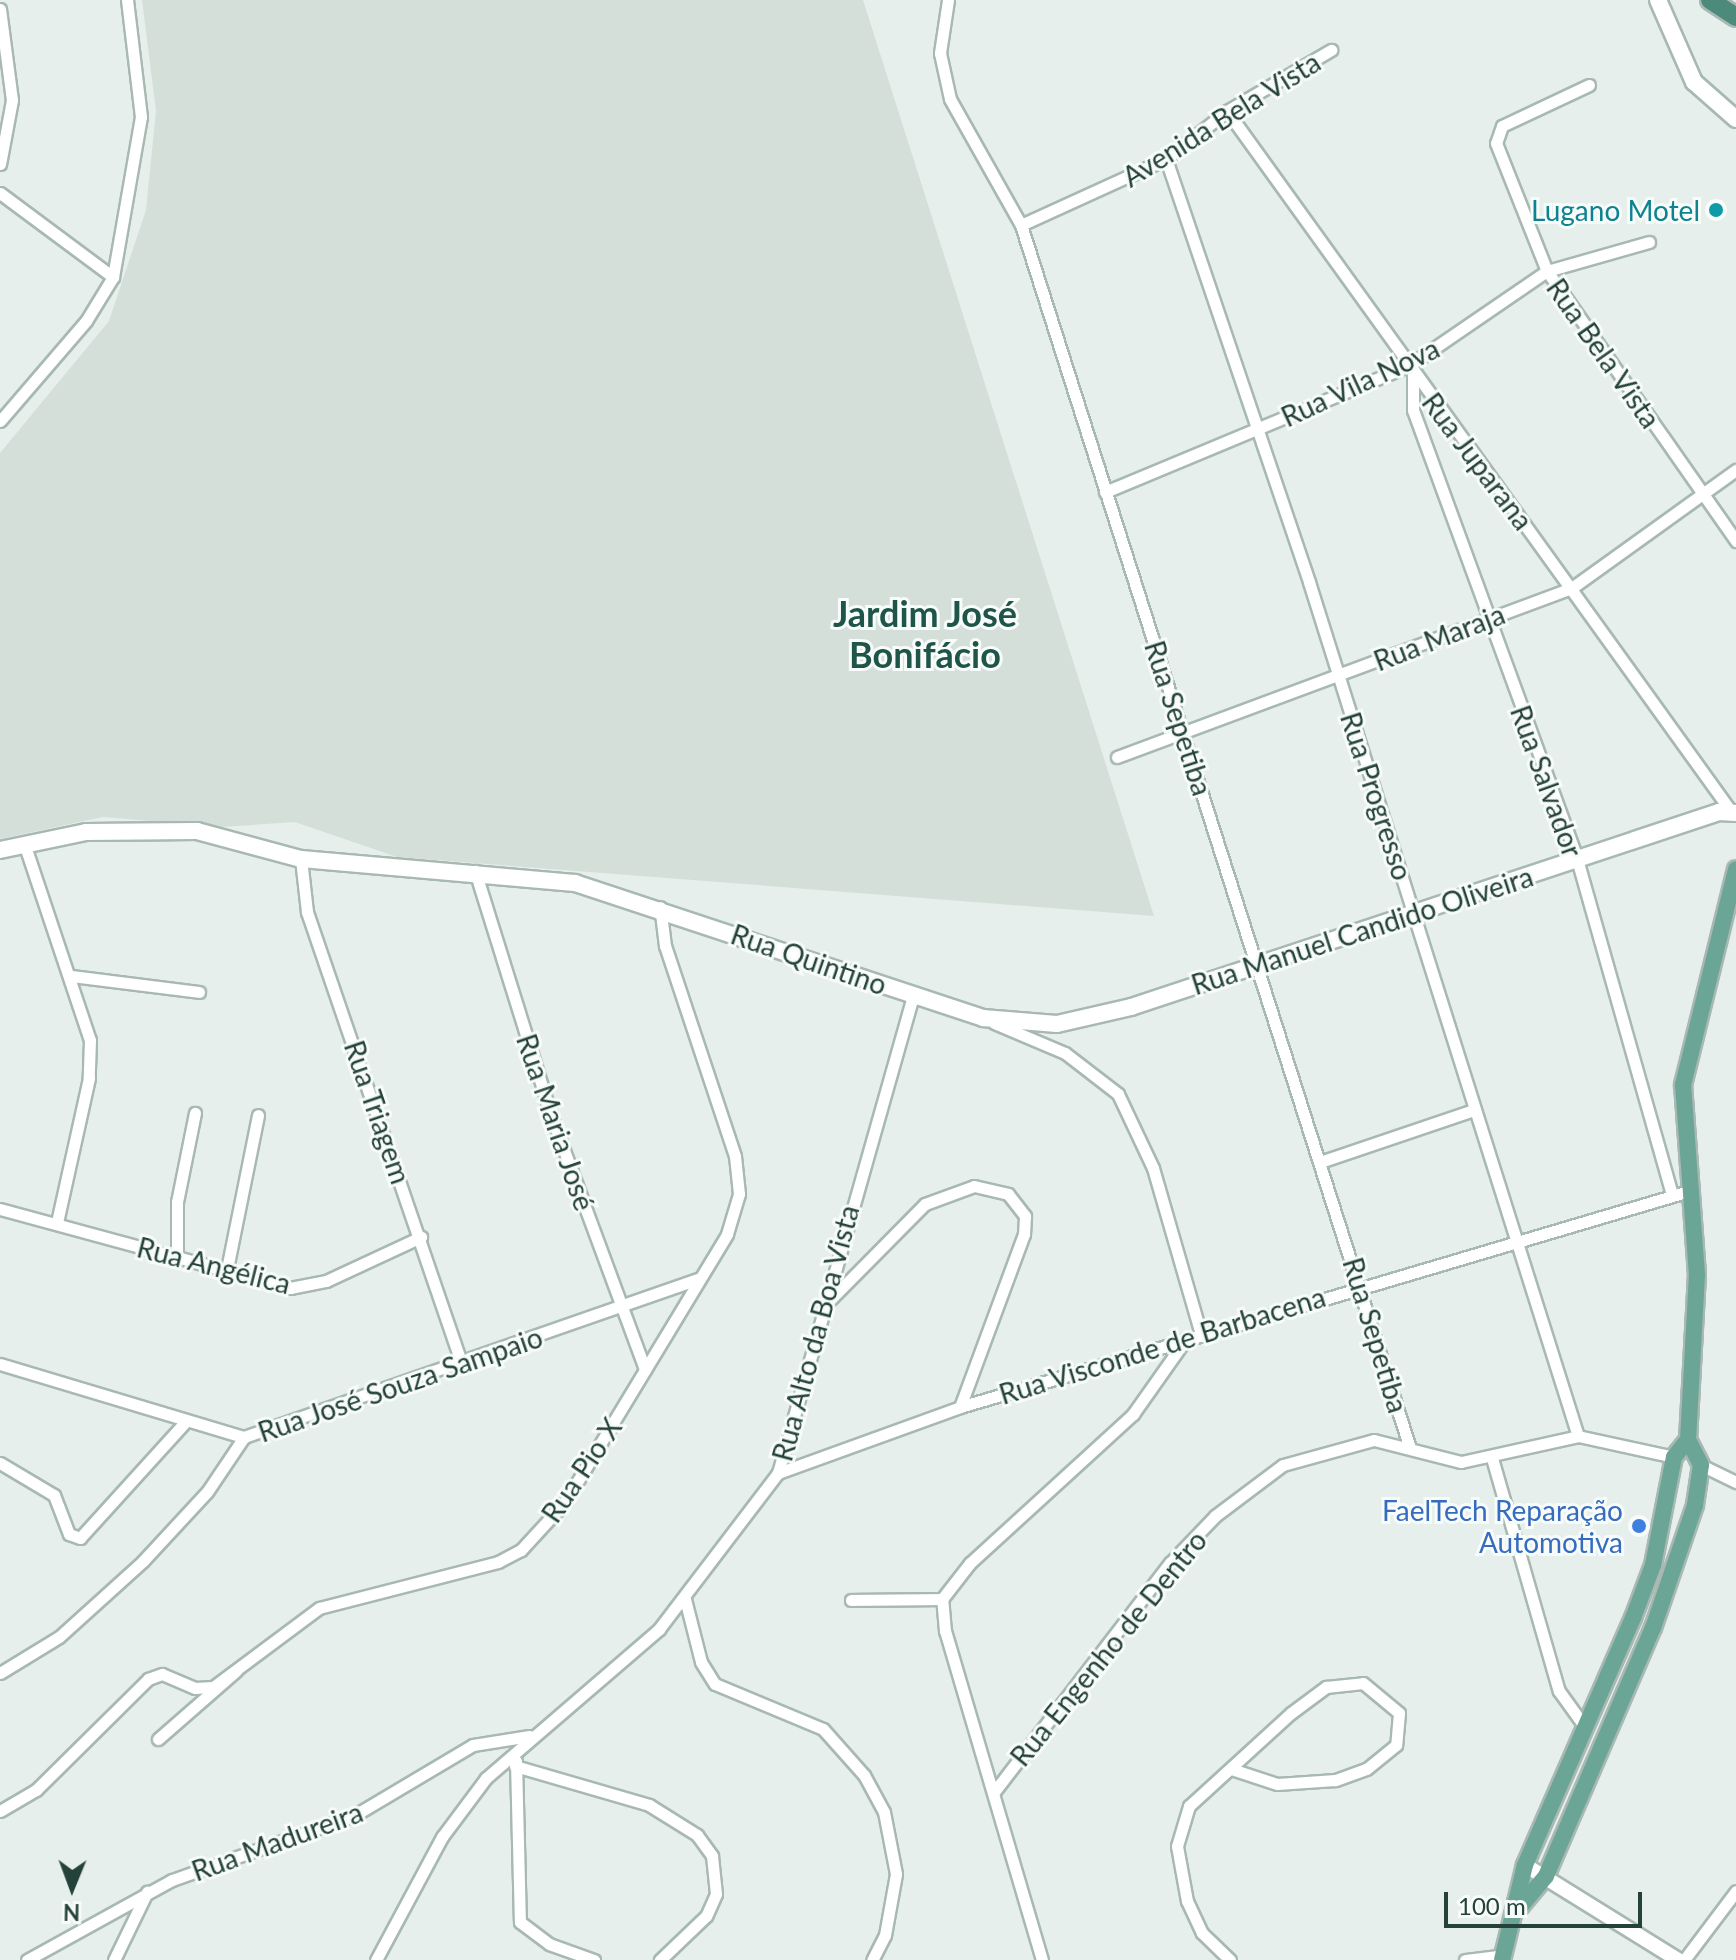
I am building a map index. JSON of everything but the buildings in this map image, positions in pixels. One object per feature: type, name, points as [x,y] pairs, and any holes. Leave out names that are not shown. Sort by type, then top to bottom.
[{"type":"highway","points":[[1710,0],[1736,17]]},
{"type":"main road","points":[[1658,0],[1694,82],[1736,119]]},
{"type":"main road","name":"Rua Manuel Candido Oliveira","points":[[983,1018],[1022,1024],[1091,1019],[1259,960],[1415,914],[1577,859],[1733,812]]},
{"type":"main road","name":"Rua Quintino","points":[[0,850],[119,829],[231,837],[301,859],[475,871],[575,883],[660,907],[983,1018]]},
{"type":"main road","points":[[1520,1907],[1546,1876],[1653,1628],[1689,1533],[1701,1465],[1688,1440],[1697,1327],[1682,1122],[1688,1050],[1736,869]]},
{"type":"main road","points":[[1502,1958],[1520,1907],[1525,1865],[1633,1618],[1653,1565],[1674,1457],[1688,1440]]},
{"type":"main road","points":[[1633,1618],[1653,1628]]},
{"type":"main road","points":[[1585,1727],[1600,1753]]},
{"type":"street","points":[[0,421],[86,321],[113,277],[141,117],[127,0]]},
{"type":"street","name":"Rua Sepetiba","points":[[948,0],[940,53],[950,99],[1021,225],[1323,1161],[1409,1445]]},
{"type":"street","points":[[0,9],[12,100],[0,164]]},
{"type":"street","name":"Avenida Bela Vista","points":[[1021,225],[1166,159],[1227,111],[1331,50]]},
{"type":"street","name":"Rua Bela Vista","points":[[1589,85],[1502,126],[1499,152],[1547,271],[1736,541]]},
{"type":"street","name":"Rua Juparana","points":[[1227,111],[1410,369],[1573,587],[1733,812]]},
{"type":"street","name":"Rua Progresso","points":[[1166,159],[1338,675],[1578,1436]]},
{"type":"street","points":[[0,193],[113,277]]},
{"type":"street","name":"Rua Vila Nova","points":[[1105,492],[1410,369],[1547,271],[1649,242]]},
{"type":"street","name":"Rua Salvador","points":[[1410,369],[1413,410],[1577,859],[1672,1195]]},
{"type":"street","name":"Rua Maraja","points":[[1117,757],[1573,587],[1704,496],[1736,470]]},
{"type":"street","points":[[25,846],[71,976],[91,1059],[57,1222]]},
{"type":"street","name":"Rua Triagem","points":[[301,859],[307,912],[421,1237],[462,1364]]},
{"type":"street","name":"Rua Maria José","points":[[475,871],[551,1115],[645,1369]]},
{"type":"street","name":"Rua Pio X","points":[[0,1811],[36,1790],[148,1679],[170,1675],[204,1689],[295,1621],[342,1598],[471,1571],[521,1550],[565,1502],[735,1214],[738,1176],[665,946],[660,907]]},
{"type":"street","points":[[71,976],[199,992]]},
{"type":"street","name":"Rua Alto da Boa Vista","points":[[376,1960],[442,1837],[530,1735],[605,1677],[685,1599],[778,1473],[821,1309],[913,995]]},
{"type":"street","name":"Rua Quintino","points":[[983,1018],[1065,1053],[1118,1094],[1153,1168],[1201,1334]]},
{"type":"street","points":[[1323,1161],[1474,1110]]},
{"type":"street","points":[[177,1259],[177,1202],[195,1113]]},
{"type":"street","points":[[226,1274],[258,1115]]},
{"type":"street","points":[[821,1309],[925,1204],[974,1186],[1008,1194],[1025,1216],[1024,1234],[960,1407]]},
{"type":"street","name":"Rua Visconde de Barbacena","points":[[778,1473],[960,1407],[1517,1238],[1689,1191]]},
{"type":"street","name":"Rua Angélica","points":[[0,1209],[57,1222],[226,1274],[308,1287],[421,1237]]},
{"type":"street","name":"Rua José Souza Sampaio","points":[[0,1673],[59,1637],[143,1561],[207,1492],[244,1437],[462,1364],[699,1279]]},
{"type":"street","points":[[1042,1960],[945,1631],[942,1599],[970,1563],[1133,1414],[1186,1339]]},
{"type":"street","points":[[0,1364],[244,1437]]},
{"type":"street","points":[[0,1463],[54,1495],[69,1534],[80,1538],[186,1421]]},
{"type":"street","points":[[1578,1436],[1674,1457]]},
{"type":"street","name":"Rua Engenho de Dentro","points":[[994,1792],[1170,1563],[1242,1494],[1283,1465],[1328,1447],[1374,1440],[1409,1445],[1443,1459],[1492,1458],[1578,1436]]},
{"type":"street","points":[[1492,1458],[1559,1691],[1585,1727]]},
{"type":"street","points":[[1701,1465],[1736,1482]]},
{"type":"street","points":[[685,1599],[691,1634],[715,1684],[823,1729],[864,1775],[884,1812],[896,1874],[885,1935],[872,1960]]},
{"type":"street","points":[[851,1600],[942,1599]]},
{"type":"street","points":[[158,1739],[225,1688],[237,1666]]},
{"type":"street","points":[[1230,1960],[1202,1933],[1177,1846],[1189,1806],[1231,1769],[1326,1687],[1363,1683],[1391,1699],[1399,1713],[1396,1745],[1366,1769],[1335,1780],[1277,1784],[1231,1769]]},
{"type":"street","name":"Rua Madureira","points":[[27,1960],[147,1892],[365,1811],[473,1745],[530,1735]]},
{"type":"street","points":[[517,1749],[520,1922],[549,1944],[594,1960]]},
{"type":"street","points":[[515,1766],[649,1805],[697,1835],[712,1856],[716,1894],[706,1916],[660,1960]]},
{"type":"street","points":[[1525,1865],[1678,1960]]},
{"type":"street","points":[[1684,1960],[1736,1891]]},
{"type":"street","points":[[114,1960],[147,1892]]},
{"type":"street","points":[[1465,1960],[1502,1958]]},
{"type":"shaded area","points":[[142,0],[863,0],[1154,916],[397,857],[295,822],[222,827],[103,817],[0,839],[0,453],[109,321],[146,210],[156,111]]},
{"type":"place","name":"Lugano Motel","points":[[1716,210]]},
{"type":"place","name":"FaelTech Reparação Automotiva","points":[[1639,1526]]},
{"type":"district","name":"Jardim José Bonifácio","points":[[925,634]]}]
